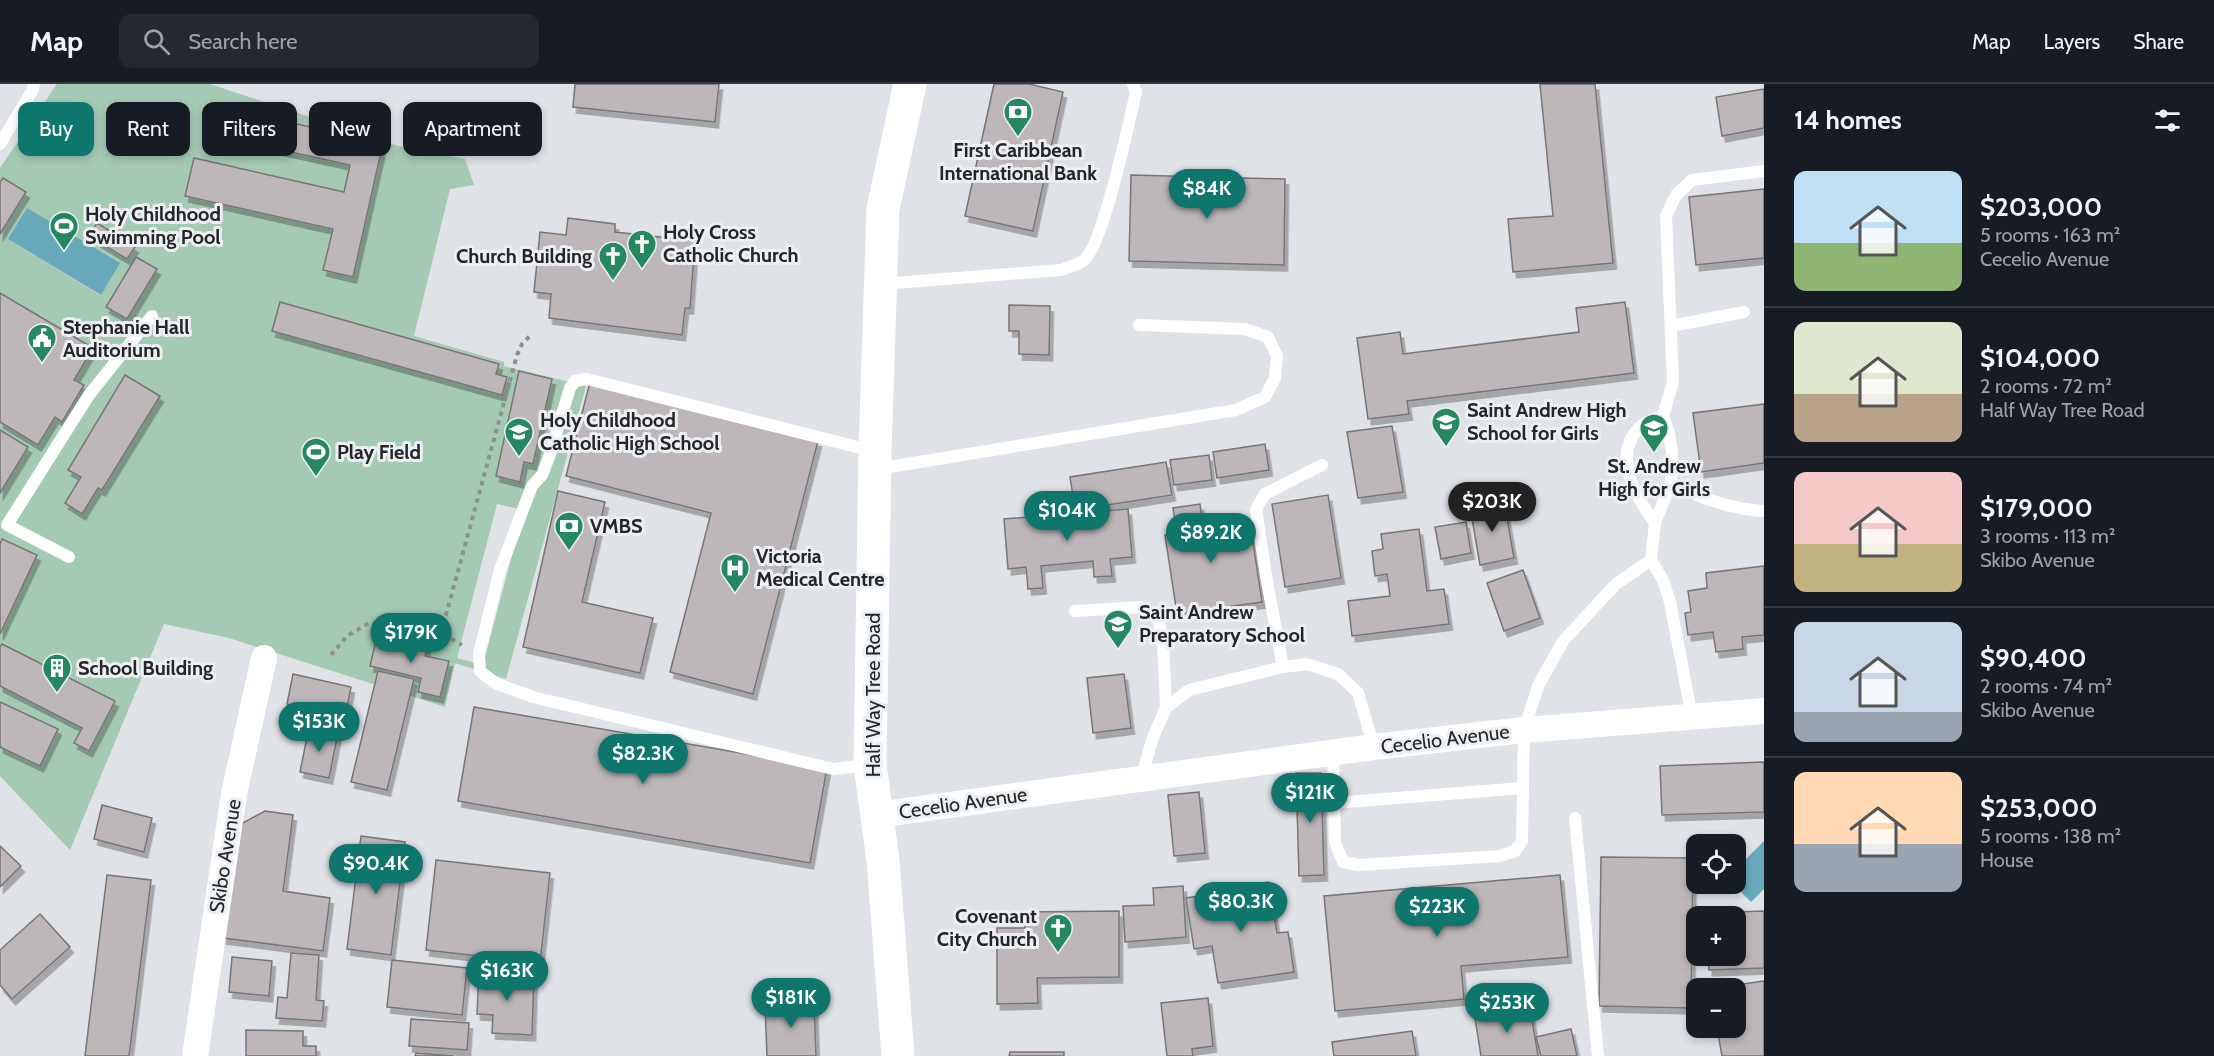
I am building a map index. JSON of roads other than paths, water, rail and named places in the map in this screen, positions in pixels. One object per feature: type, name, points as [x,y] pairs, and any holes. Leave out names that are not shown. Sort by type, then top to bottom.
[{"type":"main road","name":"Half Way Tree Road","points":[[898,1056],[883,860],[870,765],[875,460],[883,209],[910,84]]},
{"type":"street","name":"Skibo Avenue","points":[[195,1056],[234,794],[264,658]]},
{"type":"street","name":"Cecelio Avenue","points":[[877,815],[1374,747],[1524,730],[1764,711]]},
{"type":"lane","points":[[0,144],[34,84]]},
{"type":"lane","points":[[881,284],[1061,270],[1084,261],[1096,245],[1119,166],[1136,92],[1133,84]]},
{"type":"lane","points":[[1692,717],[1670,602],[1663,580],[1651,560],[1655,523],[1671,482],[1672,452],[1663,416],[1673,382],[1666,216],[1676,195],[1692,180],[1764,171]]},
{"type":"lane","points":[[1671,326],[1744,312]]},
{"type":"lane","points":[[69,556],[4,526],[89,395],[152,316]]},
{"type":"lane","points":[[870,765],[833,769],[532,698],[495,683],[480,671],[479,654],[500,570],[532,486],[542,475],[549,457],[570,388],[575,381],[587,379],[875,460],[1236,410],[1264,397],[1275,378],[1277,356],[1268,337],[1245,329],[1139,325]]},
{"type":"lane","points":[[1655,523],[1641,504],[1632,481],[1627,462],[1628,442],[1643,424],[1663,416]]},
{"type":"lane","points":[[1283,667],[1256,508],[1265,494],[1322,465]]},
{"type":"lane","points":[[1671,482],[1696,496],[1727,507],[1764,511]]},
{"type":"lane","points":[[1333,753],[1335,842],[1343,862],[1358,866],[1500,856],[1515,851],[1522,841],[1524,730],[1538,686],[1563,641],[1616,584],[1651,560]]},
{"type":"lane","points":[[1074,611],[1141,607],[1158,620],[1163,640],[1166,708],[1153,737],[1141,779]]},
{"type":"lane","points":[[1166,708],[1189,690],[1283,667],[1307,664],[1338,674],[1358,693],[1374,747]]},
{"type":"lane","points":[[1334,803],[1523,788]]},
{"type":"lane","points":[[1575,818],[1598,1056]]},
{"type":"water","name":"Holy Childhood Swimming Pool","points":[[27,208],[120,263],[101,295],[8,239]]},
{"type":"water","points":[[1764,841],[1764,889],[1751,902],[1743,894],[1746,894],[1746,859]]},
{"type":"place","name":"First Caribbean International Bank","points":[[1018,138]]},
{"type":"place","name":"Holy Childhood Swimming Pool","points":[[64,252]]},
{"type":"place","name":"Holy Cross Catholic Church","points":[[642,270]]},
{"type":"place","name":"Church Building","points":[[613,282]]},
{"type":"place","name":"Stephanie Hall Auditorium","points":[[42,364]]},
{"type":"place","name":"Saint Andrew High School for Girls","points":[[1446,448]]},
{"type":"place","name":"St. Andrew High for Girls","points":[[1654,454]]},
{"type":"place","name":"Holy Childhood Catholic High School","points":[[519,458]]},
{"type":"place","name":"Play Field","points":[[316,478]]},
{"type":"place","name":"VMBS","points":[[569,552]]},
{"type":"place","name":"Victoria Medical Centre","points":[[735,594]]},
{"type":"place","name":"Saint Andrew Preparatory School","points":[[1118,650]]},
{"type":"place","name":"School Building","points":[[57,694]]},
{"type":"place","name":"Covenant City Church","points":[[1058,954]]}]
